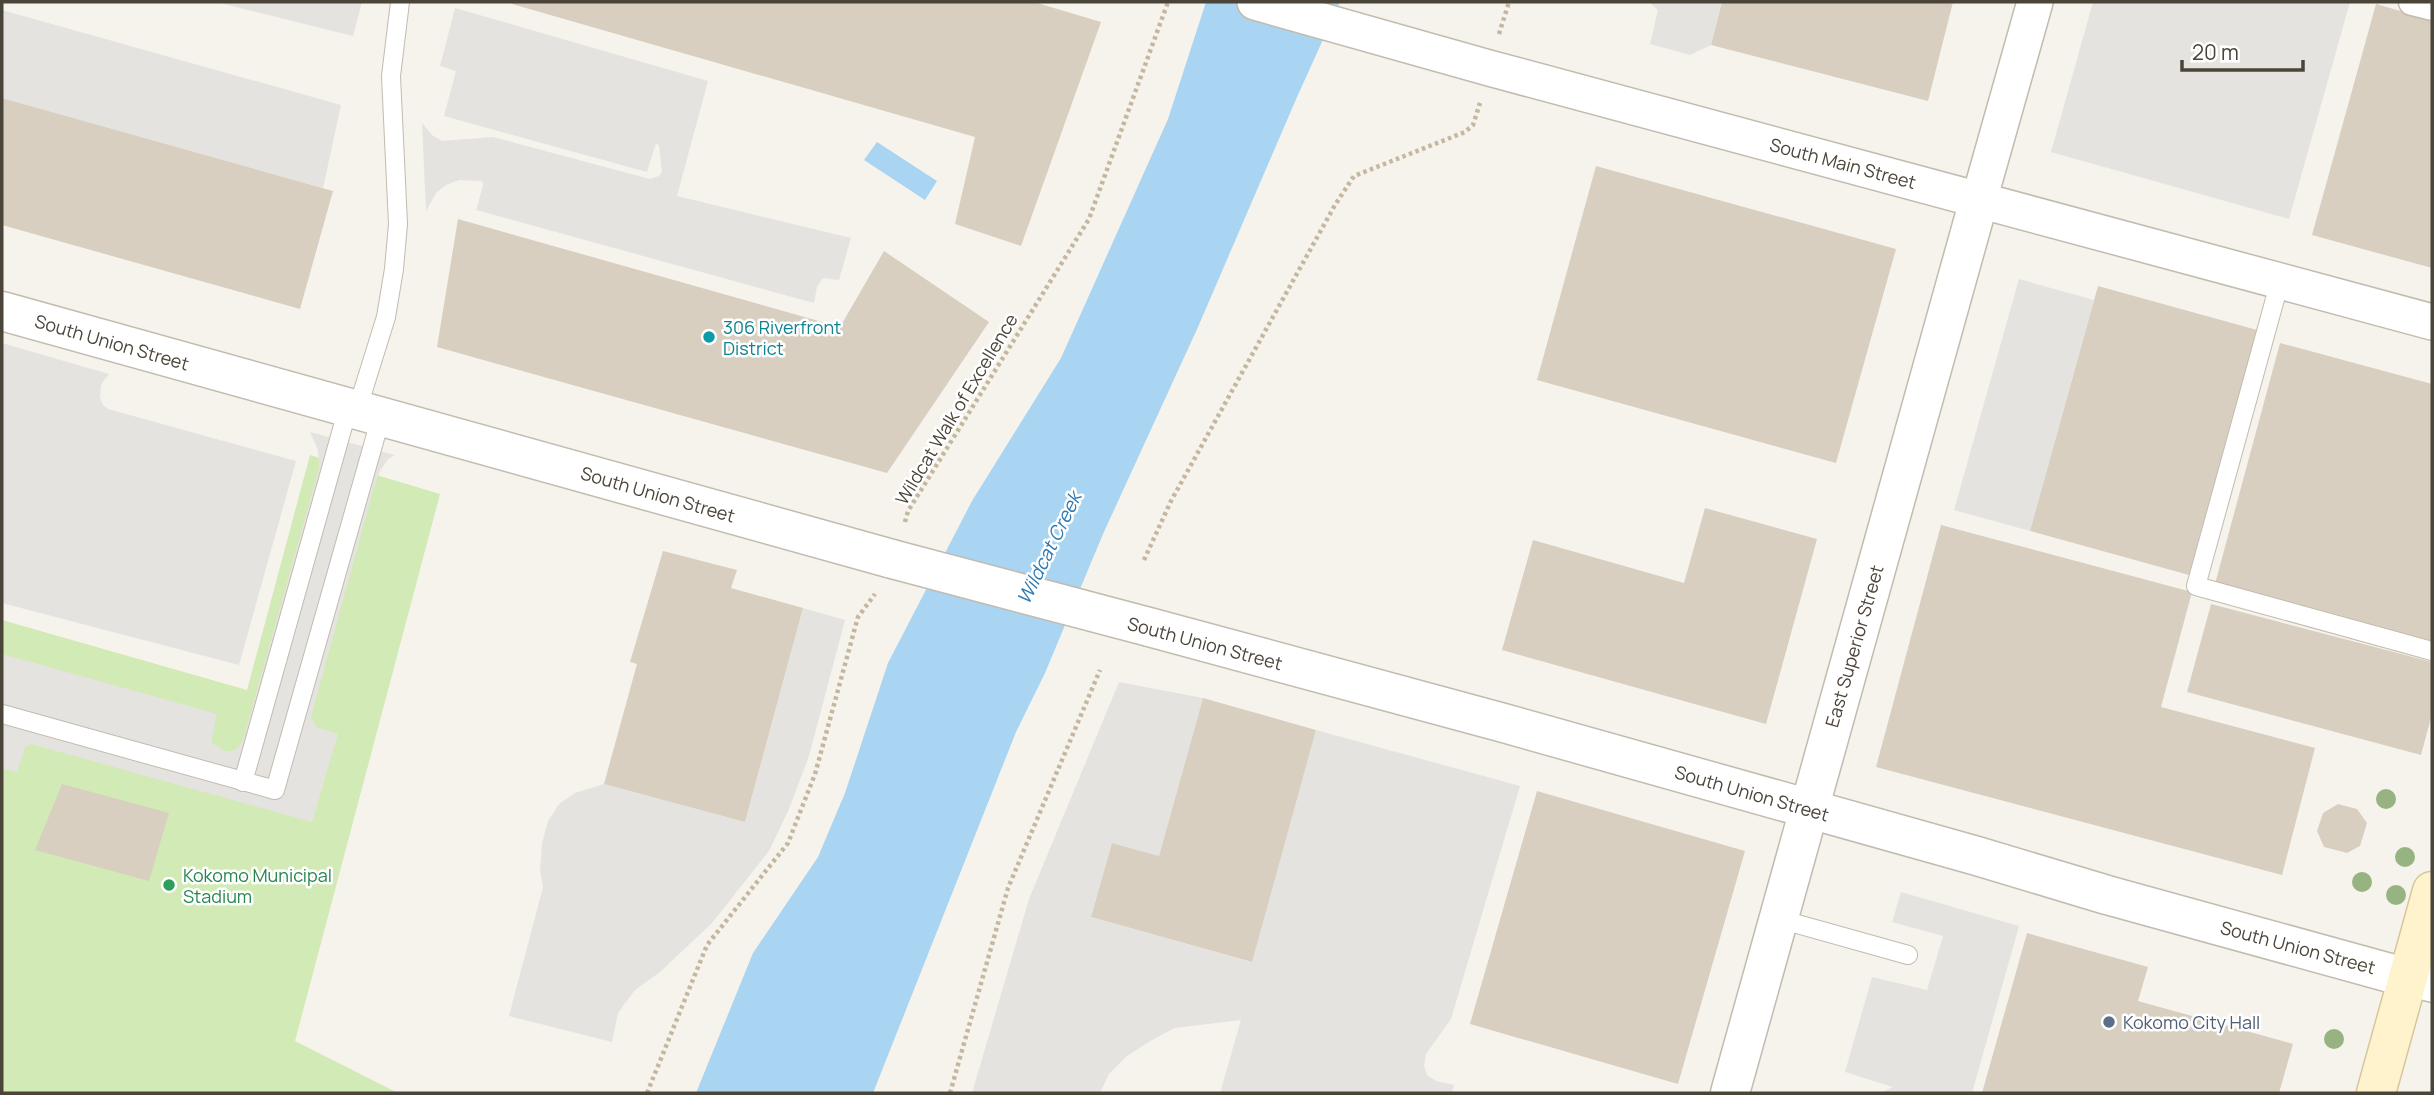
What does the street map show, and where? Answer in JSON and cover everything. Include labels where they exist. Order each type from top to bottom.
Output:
[{"type":"main road","points":[[2376,1093],[2420,981],[2432,891]]},
{"type":"street","name":"South Main Street","points":[[1255,2],[2432,322]]},
{"type":"street","points":[[1979,200],[2035,2]]},
{"type":"street","points":[[2412,2],[2432,7]]},
{"type":"street","name":"East Superior Street","points":[[1730,1093],[1979,200]]},
{"type":"street","name":"South Union Street","points":[[2,311],[892,559],[1500,722],[2420,981]]},
{"type":"lane","points":[[2,714],[275,790],[386,317],[394,269],[397,225],[391,76],[400,2]]},
{"type":"lane","points":[[2280,281],[2196,586],[2432,652]]},
{"type":"lane","points":[[243,782],[362,412]]},
{"type":"lane","points":[[1779,919],[1908,955]]},
{"type":"path","name":"Wildcat Walk of Excellence","points":[[647,1093],[707,945],[788,843],[815,774],[858,617],[883,584],[908,511],[1089,219],[1168,2]]},
{"type":"path","points":[[1498,36],[1509,2]]},
{"type":"path","points":[[1144,559],[1178,490],[1335,205],[1354,176],[1465,132],[1473,125],[1481,98]]},
{"type":"path","points":[[950,1093],[1008,888],[1100,670]]},
{"type":"green space","name":"Kokomo Municipal Stadium","points":[[310,455],[440,494],[295,1041],[398,1093],[2,1093],[2,620],[247,690]]},
{"type":"shaded area","points":[[216,2],[362,2],[353,36]]},
{"type":"shaded area","points":[[1649,2],[1722,2],[1711,45],[1690,55],[1650,44],[1658,10]]},
{"type":"shaded area","points":[[2093,2],[2350,2],[2289,219],[2051,152]]},
{"type":"shaded area","points":[[455,8],[708,81],[677,196],[851,238],[839,280],[823,278],[817,287],[814,303],[476,210],[483,186],[480,181],[459,180],[446,185],[436,193],[426,211],[422,123],[432,135],[442,141],[493,137],[650,179],[662,172],[659,146],[656,143],[647,172],[444,116],[456,71],[440,66]]},
{"type":"shaded area","points":[[2,10],[341,105],[323,188],[2,98]]},
{"type":"shaded area","points":[[2019,279],[2094,300],[2030,531],[1954,510]]},
{"type":"shaded area","points":[[2,343],[109,374],[101,385],[100,397],[108,409],[296,461],[239,665],[2,603]]},
{"type":"shaded area","points":[[310,432],[395,455],[388,459],[380,471],[374,487],[311,717],[316,727],[338,734],[312,822],[31,744],[25,747],[17,772],[2,768],[2,654],[217,714],[211,741],[224,751],[238,748],[244,737],[319,468],[318,450]]},
{"type":"shaded area","points":[[803,608],[845,620],[809,756],[789,809],[769,851],[712,923],[660,972],[635,990],[618,1013],[612,1042],[509,1016],[543,887],[540,871],[542,843],[548,821],[559,804],[575,793],[604,784],[745,822]]},
{"type":"shaded area","points":[[1119,682],[1203,698],[1159,856],[1112,843],[1091,917],[1251,962],[1316,730],[1520,786],[1451,1019],[1426,1054],[1424,1066],[1427,1075],[1436,1081],[1454,1085],[1452,1093],[1220,1093],[1241,1020],[1175,1028],[1127,1056],[1109,1074],[1100,1093],[972,1093],[1029,899]]},
{"type":"shaded area","points":[[1901,892],[2019,926],[1972,1093],[1880,1093],[1893,1087],[1845,1072],[1872,977],[1927,990],[1943,936],[1892,922]]},
{"type":"water","name":"Wildcat Creek","points":[[1206,2],[1340,2],[1198,327],[1103,534],[1045,673],[1016,732],[873,1093],[696,1093],[753,953],[818,857],[845,793],[888,663],[972,501],[1061,358],[1168,119]]},
{"type":"water","points":[[877,142],[937,181],[925,200],[864,160]]},
{"type":"building","points":[[1034,2],[1101,22],[1021,246],[955,224],[975,137],[512,4]]},
{"type":"building","points":[[1722,2],[1953,2],[1928,101],[1711,45]]},
{"type":"building","points":[[2376,4],[2432,20],[2432,268],[2312,235]]},
{"type":"building","points":[[2,98],[333,191],[300,309],[2,225]]},
{"type":"building","points":[[1596,166],[1896,249],[1836,463],[1537,380]]},
{"type":"building","name":"306 Riverfront District","points":[[458,219],[840,327],[884,251],[989,322],[887,473],[437,347]]},
{"type":"building","points":[[2098,286],[2257,330],[2189,575],[2030,531]]},
{"type":"building","points":[[2280,343],[2432,384],[2432,642],[2215,584]]},
{"type":"building","points":[[1705,508],[1817,539],[1766,724],[1502,650],[1533,540],[1684,583]]},
{"type":"building","points":[[1941,525],[2192,592],[2161,707],[2315,748],[2282,875],[1876,767]]},
{"type":"building","points":[[663,551],[737,570],[731,588],[803,608],[745,822],[604,784],[637,664],[630,662]]},
{"type":"building","points":[[2211,604],[2432,662],[2432,714],[2421,755],[2187,692]]},
{"type":"building","points":[[1203,698],[1316,730],[1252,962],[1091,917],[1112,843],[1159,856]]},
{"type":"building","points":[[62,784],[169,813],[149,881],[35,850]]},
{"type":"building","points":[[1537,791],[1745,851],[1678,1084],[1470,1024]]},
{"type":"building","points":[[2338,804],[2357,809],[2367,823],[2360,846],[2347,853],[2324,847],[2317,831],[2323,813]]},
{"type":"building","name":"Kokomo City Hall","points":[[2027,933],[2148,967],[2138,1001],[2293,1044],[2279,1093],[1982,1093]]},
{"type":"place","name":"306 Riverfront District","points":[[709,337]]},
{"type":"place","name":"Kokomo Municipal Stadium","points":[[169,885]]},
{"type":"place","name":"Kokomo City Hall","points":[[2109,1022]]}]
